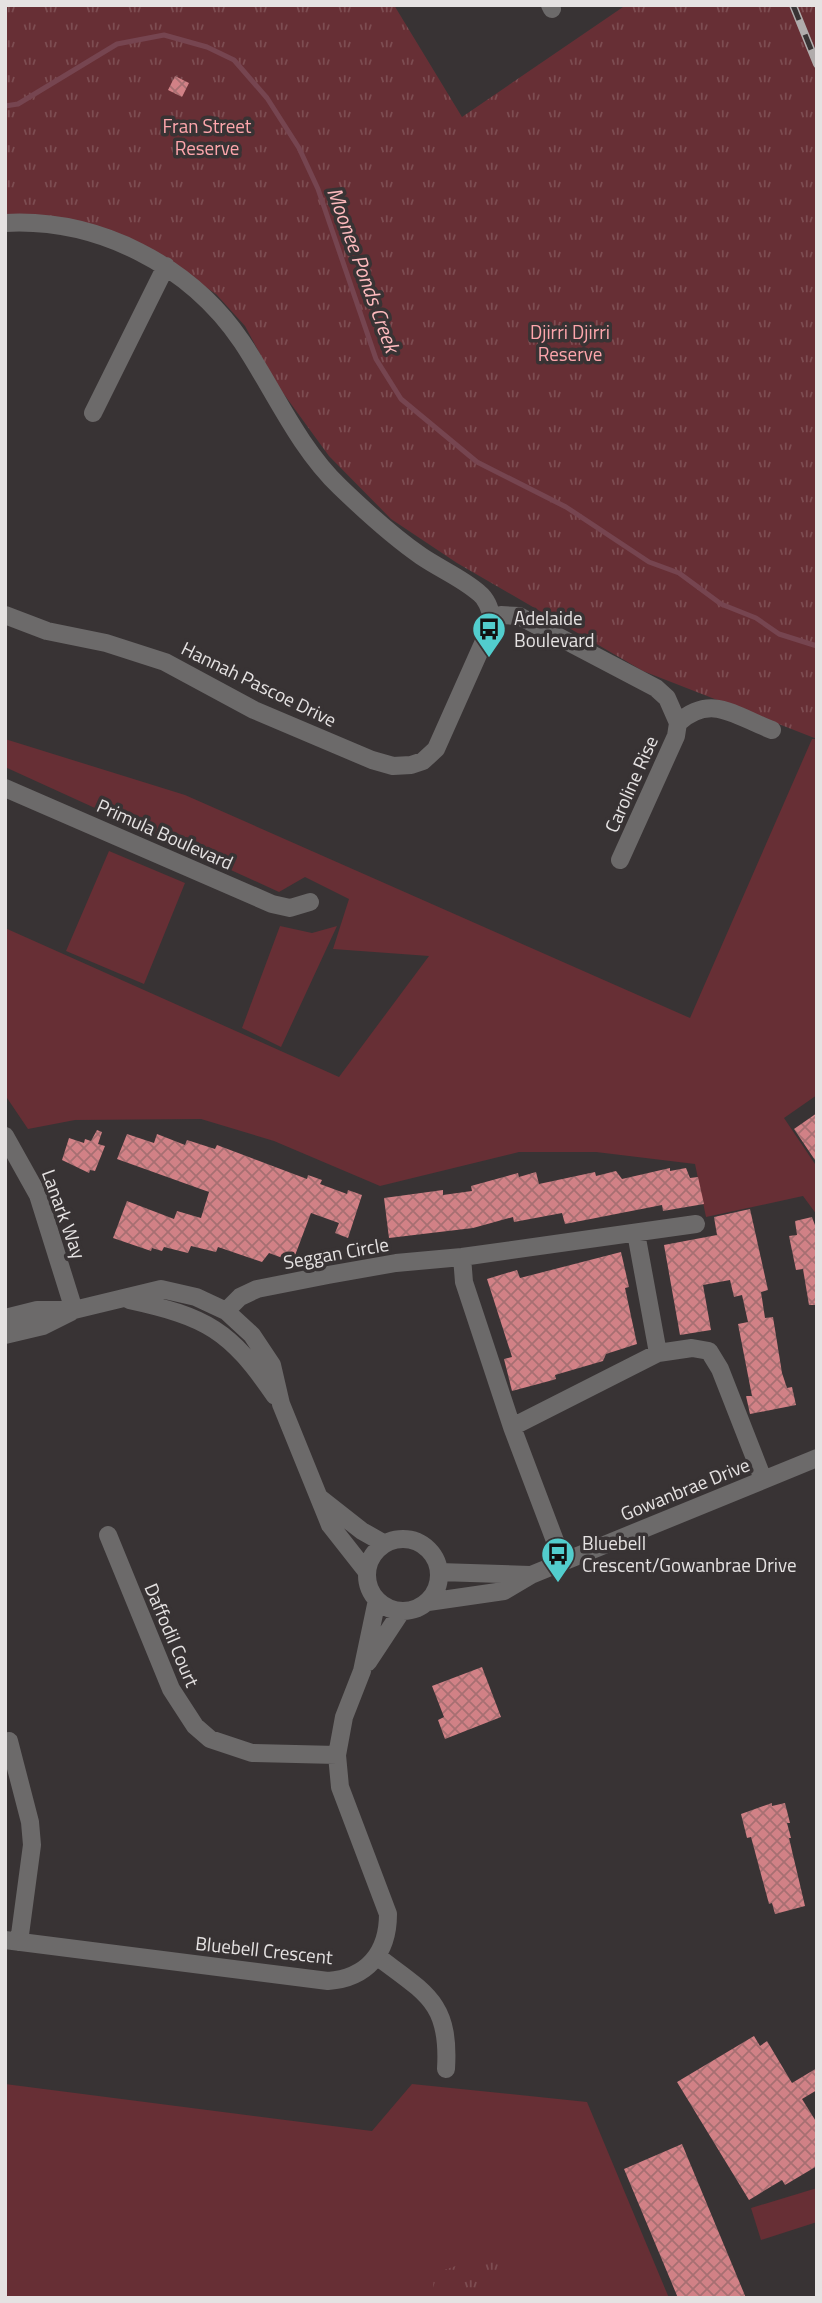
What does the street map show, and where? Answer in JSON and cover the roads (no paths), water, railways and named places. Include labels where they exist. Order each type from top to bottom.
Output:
[{"type":"street","points":[[5,223],[55,225],[89,233],[137,251],[193,286],[241,341],[302,440],[331,478],[395,537],[481,594],[493,621],[501,615],[519,616],[656,688],[667,698],[678,723],[693,710],[709,705],[772,730]]},
{"type":"street","points":[[93,413],[166,267]]},
{"type":"street","name":"Hannah Pascoe Drive","points":[[5,615],[47,631],[106,643],[165,662],[254,709],[393,766],[423,761],[436,749],[493,621]]},
{"type":"street","name":"Caroline Rise","points":[[620,860],[676,736],[678,723]]},
{"type":"street","name":"Primula Boulevard","points":[[5,788],[272,904],[290,908],[310,902]]},
{"type":"street","name":"Lanark Way","points":[[5,1136],[38,1195],[74,1310]]},
{"type":"street","name":"Seggan Circle","points":[[226,1311],[240,1297],[257,1289],[396,1263],[462,1257],[696,1224]]},
{"type":"street","points":[[636,1233],[657,1353]]},
{"type":"street","points":[[462,1257],[464,1282],[512,1427],[563,1562]]},
{"type":"street","points":[[5,1318],[37,1310],[74,1310],[161,1289],[195,1297],[226,1311],[252,1335],[272,1365],[281,1404],[330,1525],[367,1572],[371,1592],[377,1600],[401,1612],[420,1608],[435,1594],[439,1572],[432,1553],[415,1541],[395,1540],[376,1551],[367,1572]]},
{"type":"street","points":[[124,1299],[191,1315],[211,1326],[233,1342],[251,1362],[281,1404]]},
{"type":"street","points":[[5,1335],[43,1326],[74,1310]]},
{"type":"street","points":[[512,1427],[657,1353],[692,1348],[709,1351],[720,1369],[763,1479]]},
{"type":"street","name":"Gowanbrae Drive","points":[[428,1602],[504,1591],[531,1575],[817,1458]]},
{"type":"street","points":[[320,1498],[362,1531],[385,1544]]},
{"type":"street","name":"Daffodil Court","points":[[108,1535],[170,1689],[195,1726],[210,1739],[251,1753],[337,1755]]},
{"type":"street","name":"Gowanbrae Drive","points":[[439,1572],[531,1575]]},
{"type":"street","points":[[377,1600],[362,1671],[344,1717],[337,1755],[340,1787],[388,1914],[388,1934],[378,1957],[422,1990],[444,2020],[448,2040],[446,2069]]},
{"type":"street","points":[[362,1671],[401,1612]]},
{"type":"street","points":[[9,1741],[30,1822],[32,1845],[12,1941]]},
{"type":"street","name":"Bluebell Crescent","points":[[12,1941],[328,1981],[346,1979],[364,1971],[378,1957]]},
{"type":"waterway","name":"Moonee Ponds Creek","points":[[5,106],[18,104],[117,44],[164,35],[207,47],[234,60],[267,98],[299,148],[318,189],[376,359],[401,399],[477,462],[566,507],[649,562],[679,573],[721,604],[756,618],[779,634],[817,646]]},
{"type":"railway","points":[[793,5],[817,64]]},
{"type":"place","name":"Adelaide Boulevard","points":[[489,659]]},
{"type":"place","name":"Bluebell Crescent/Gowanbrae Drive","points":[[558,1584]]},
{"type":"park label","name":"Fran Street Reserve","points":[[207,137]]},
{"type":"park label","name":"Djirri Djirri Reserve","points":[[570,343]]}]
